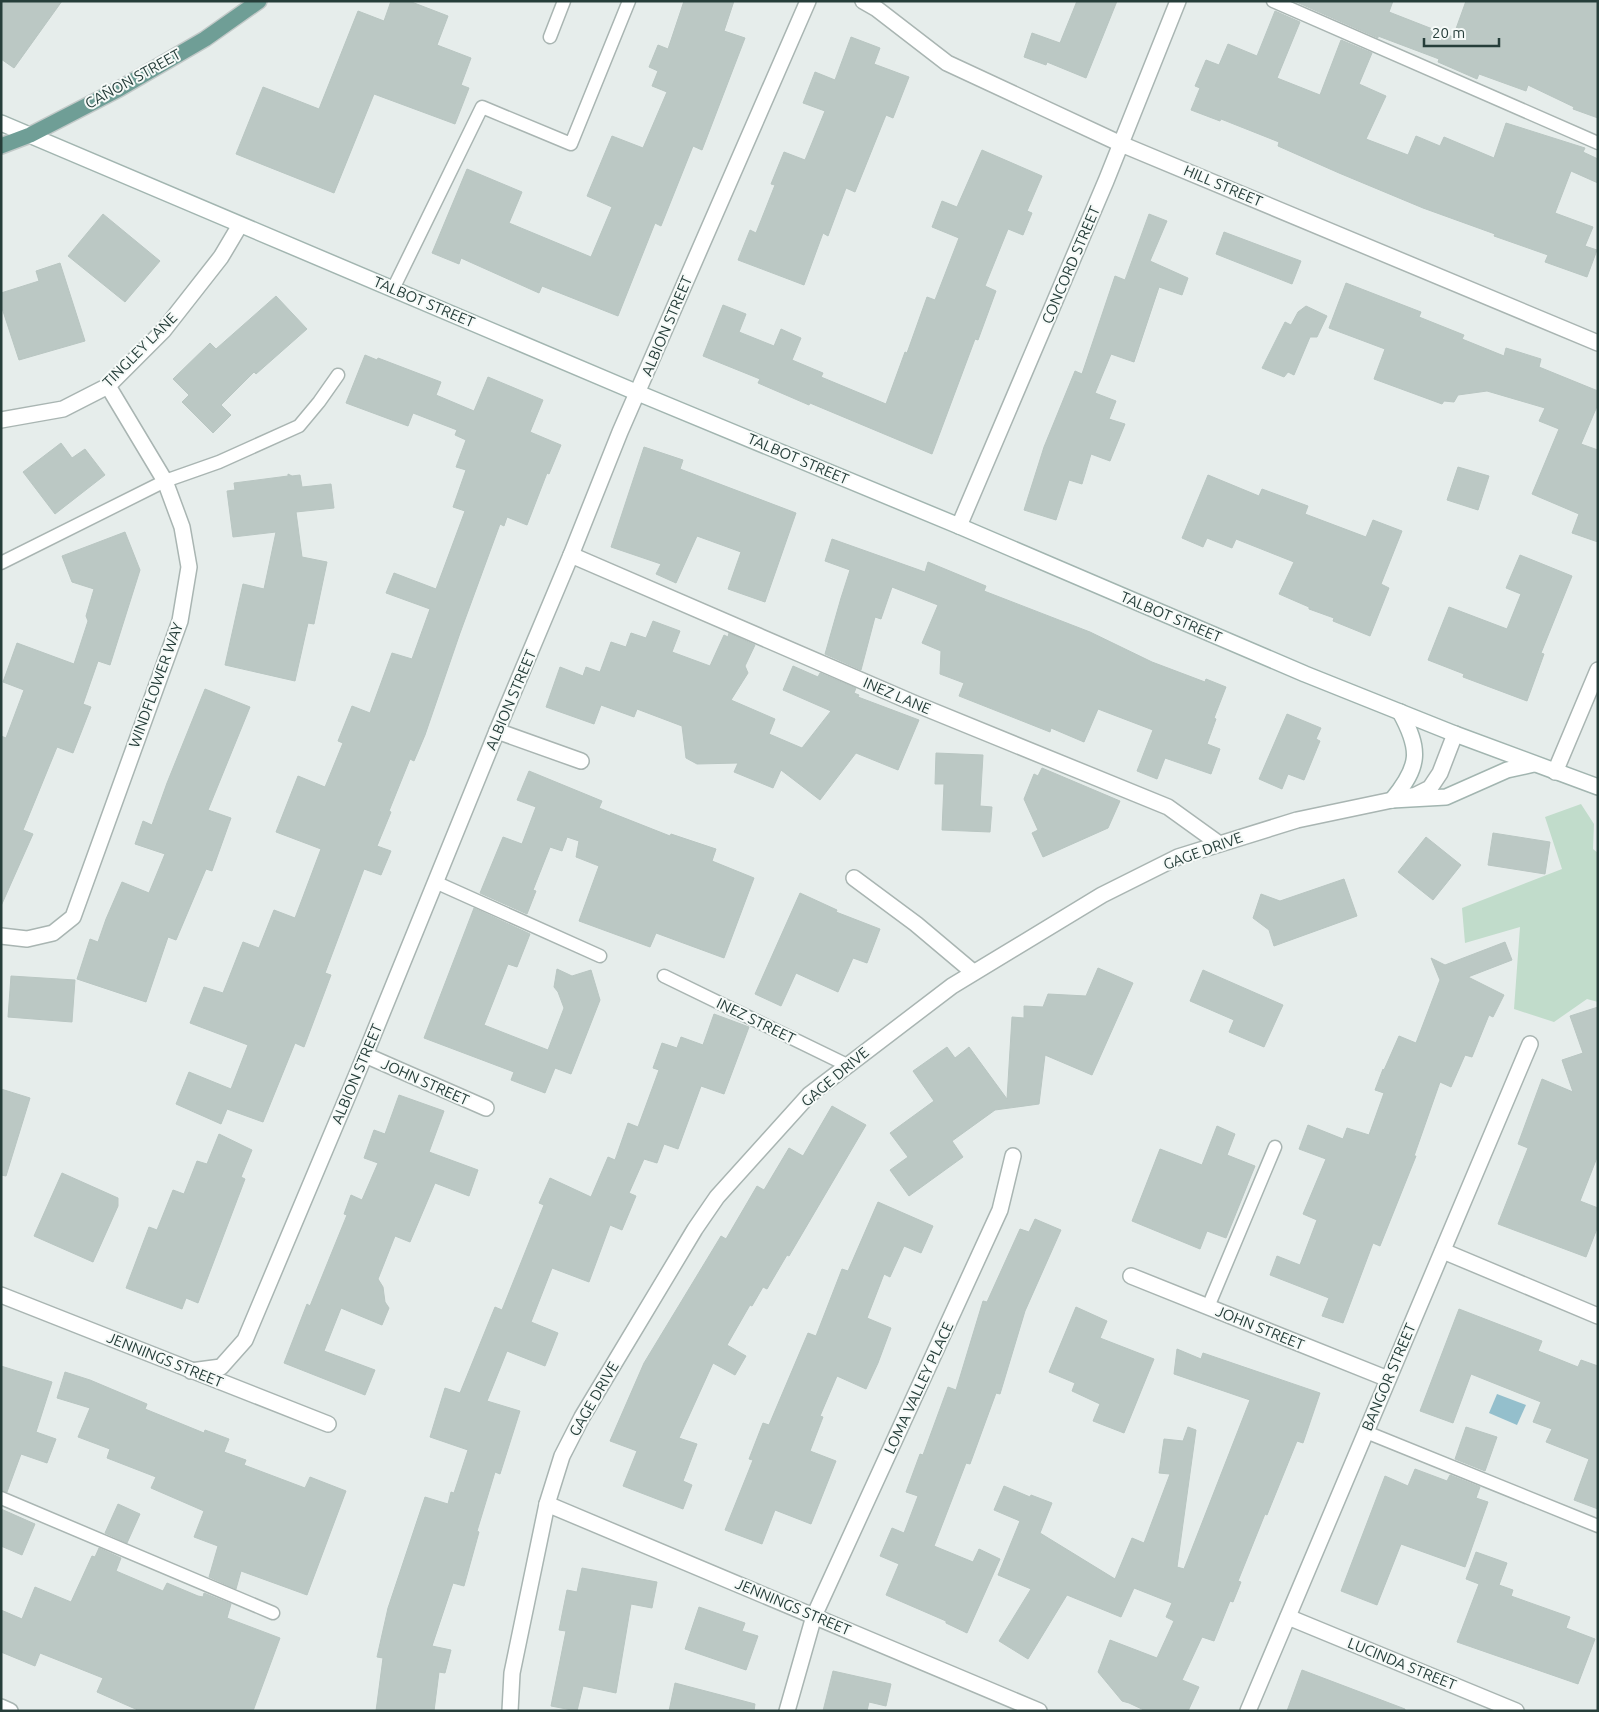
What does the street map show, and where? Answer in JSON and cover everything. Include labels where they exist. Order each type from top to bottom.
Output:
[{"type":"main road","name":"CAÑON STREET","points":[[1,146],[30,135],[119,89],[197,43],[259,1]]},
{"type":"street","name":"ALBION STREET","points":[[191,1371],[221,1367],[245,1340],[365,1055],[620,432],[808,1]]},
{"type":"street","name":"HILL STREET","points":[[864,1],[877,8],[947,63],[1121,144],[1598,343]]},
{"type":"street","name":"CONCORD STREET","points":[[959,526],[1121,144],[1178,1]]},
{"type":"street","name":"TALBOT STREET","points":[[1,123],[638,393],[959,526],[1305,674],[1455,734],[1598,787]]},
{"type":"street","name":"TINGLEY LANE","points":[[1,420],[63,409],[108,386],[163,331],[220,257],[240,225]]},
{"type":"street","name":"WINDFLOWER WAY","points":[[2,937],[27,939],[53,933],[73,916],[180,621],[189,567],[182,528],[165,481],[108,386]]},
{"type":"street","name":"INEZ LANE","points":[[571,555],[918,705],[1168,807],[1218,843]]},
{"type":"street","points":[[1555,772],[1598,670]]},
{"type":"street","points":[[1392,800],[1409,778],[1415,761],[1414,743],[1400,712]]},
{"type":"street","points":[[497,731],[582,761]]},
{"type":"street","name":"GAGE DRIVE","points":[[510,1711],[512,1673],[547,1504],[562,1456],[582,1417],[695,1229],[717,1197],[809,1095],[973,972],[1102,895],[1178,857],[1297,820],[1416,795],[1430,788],[1440,773],[1455,734]]},
{"type":"street","points":[[1392,800],[1446,797],[1507,770],[1534,764]]},
{"type":"street","points":[[854,878],[916,924],[973,972]]},
{"type":"street","name":"BANGOR STREET","points":[[1248,1711],[1530,1044]]},
{"type":"street","name":"JOHN STREET","points":[[365,1055],[486,1108]]},
{"type":"street","name":"LOMA VALLEY PLACE","points":[[787,1711],[814,1616],[1000,1210],[1014,1156]]},
{"type":"street","points":[[1443,1251],[1598,1316]]},
{"type":"street","name":"JOHN STREET","points":[[1131,1276],[1388,1379]]},
{"type":"street","name":"JENNINGS STREET","points":[[1,1295],[328,1424]]},
{"type":"street","name":"JENNINGS STREET","points":[[547,1504],[1039,1711]]},
{"type":"street","name":"LUCINDA STREET","points":[[1288,1617],[1516,1711]]},
{"type":"street","points":[[1,1707],[10,1711]]},
{"type":"lane","points":[[550,37],[564,1]]},
{"type":"lane","points":[[393,289],[482,106],[570,144],[629,1]]},
{"type":"lane","points":[[1273,1],[1598,143]]},
{"type":"lane","points":[[1,563],[165,481],[219,462],[299,426],[338,375]]},
{"type":"lane","points":[[435,882],[600,956]]},
{"type":"lane","name":"INEZ STREET","points":[[664,976],[847,1065]]},
{"type":"lane","points":[[1208,1307],[1275,1147]]},
{"type":"lane","points":[[1366,1432],[1598,1526]]},
{"type":"lane","points":[[1,1498],[273,1613]]},
{"type":"green space","points":[[1581,804],[1594,824],[1593,849],[1598,853],[1598,1002],[1587,999],[1554,1022],[1514,1009],[1520,927],[1465,943],[1462,908],[1562,869],[1545,817]]},
{"type":"water","points":[[1497,1394],[1526,1405],[1517,1425],[1489,1413]]},
{"type":"building","points":[[1,1],[62,1],[14,68],[1,59]]},
{"type":"building","points":[[391,1],[409,1],[448,16],[437,45],[471,58],[461,85],[469,88],[455,124],[374,94],[334,193],[236,154],[263,87],[319,109],[358,11],[384,21]]},
{"type":"building","points":[[684,1],[734,1],[724,31],[745,38],[702,150],[693,146],[661,226],[655,223],[618,316],[542,286],[539,293],[461,258],[459,264],[432,253],[467,169],[522,192],[509,223],[591,257],[612,207],[587,196],[612,136],[643,148],[667,92],[652,86],[658,71],[649,67],[658,45],[668,49]]},
{"type":"building","points":[[1077,1],[1117,1],[1086,78],[1047,62],[1046,65],[1024,57],[1032,33],[1060,43]]},
{"type":"building","points":[[1294,1],[1393,1],[1389,12],[1453,37],[1466,1],[1598,1],[1598,118],[1573,109],[1574,107],[1528,85],[1526,91],[1479,74],[1477,79],[1438,62],[1439,59],[1378,36],[1378,38]]},
{"type":"building","points":[[1275,11],[1300,22],[1277,78],[1320,95],[1341,40],[1372,53],[1359,84],[1386,96],[1366,139],[1408,155],[1416,136],[1440,146],[1444,137],[1494,158],[1506,123],[1585,148],[1583,152],[1598,159],[1598,183],[1571,171],[1555,213],[1593,227],[1585,246],[1597,250],[1587,277],[1545,262],[1548,255],[1423,208],[1278,146],[1279,142],[1221,119],[1220,121],[1191,110],[1200,88],[1195,86],[1206,60],[1219,65],[1228,44],[1257,56]]},
{"type":"building","points":[[851,37],[880,48],[874,64],[909,77],[893,118],[886,115],[855,192],[846,188],[828,236],[823,233],[804,285],[738,260],[750,230],[756,233],[775,185],[771,184],[784,152],[805,160],[825,111],[803,103],[815,72],[835,80]]},
{"type":"building","points":[[982,150],[1042,176],[1027,211],[1032,213],[1023,235],[1008,229],[985,286],[996,291],[978,340],[975,339],[932,454],[810,403],[809,405],[758,383],[760,379],[703,356],[723,305],[746,314],[739,332],[774,346],[781,329],[801,338],[792,360],[823,373],[821,377],[886,404],[927,297],[935,300],[959,238],[932,227],[942,201],[957,207]]},
{"type":"building","points":[[103,214],[160,261],[125,302],[68,256]]},
{"type":"building","points":[[1149,214],[1167,221],[1150,261],[1188,278],[1182,295],[1159,287],[1134,362],[1111,354],[1095,393],[1116,401],[1109,419],[1125,424],[1110,461],[1091,454],[1082,484],[1069,480],[1056,520],[1024,510],[1044,447],[1075,371],[1082,374],[1115,276],[1125,280]]},
{"type":"building","points":[[1224,232],[1301,261],[1292,284],[1216,254]]},
{"type":"building","points":[[60,263],[85,341],[19,360],[1,305],[1,293],[39,281],[36,271]]},
{"type":"building","points":[[1346,283],[1421,312],[1419,317],[1464,335],[1462,339],[1504,356],[1506,348],[1541,359],[1539,367],[1598,391],[1598,404],[1581,444],[1598,450],[1598,542],[1572,533],[1579,514],[1532,494],[1559,429],[1539,421],[1545,408],[1487,391],[1458,395],[1454,402],[1444,401],[1442,404],[1374,379],[1385,349],[1329,328]]},
{"type":"building","points":[[276,296],[307,329],[256,374],[254,372],[221,405],[231,415],[213,433],[182,402],[189,395],[173,379],[210,343],[216,349]]},
{"type":"building","points":[[1306,306],[1327,316],[1317,337],[1310,337],[1294,375],[1288,372],[1284,377],[1262,368],[1285,322],[1291,325],[1298,312]]},
{"type":"building","points":[[365,355],[377,360],[378,358],[441,382],[436,395],[474,411],[488,377],[543,400],[530,432],[561,445],[549,474],[547,473],[527,525],[507,517],[504,526],[500,524],[425,735],[414,761],[410,759],[377,846],[391,851],[381,875],[364,869],[325,973],[331,975],[304,1047],[295,1043],[263,1122],[227,1109],[221,1124],[176,1104],[189,1072],[231,1089],[248,1045],[190,1023],[204,987],[223,993],[243,942],[259,948],[274,910],[295,918],[321,849],[276,832],[298,776],[325,787],[343,743],[338,741],[352,706],[370,713],[392,653],[412,659],[430,609],[386,593],[394,573],[436,589],[465,511],[453,507],[466,470],[456,467],[466,440],[455,435],[457,430],[413,413],[408,426],[346,403]]},
{"type":"building","points":[[61,443],[72,458],[85,449],[105,475],[55,514],[23,472]]},
{"type":"building","points":[[644,447],[683,460],[680,469],[796,513],[765,602],[728,589],[741,552],[697,536],[676,583],[656,574],[661,564],[611,547]]},
{"type":"building","points":[[1458,467],[1489,476],[1478,510],[1447,500]]},
{"type":"building","points":[[288,474],[292,476],[300,475],[302,487],[331,484],[334,508],[296,512],[302,557],[327,562],[314,624],[308,623],[295,681],[225,665],[243,584],[264,589],[276,532],[233,537],[227,491],[235,490],[234,483],[288,476]]},
{"type":"building","points":[[1208,475],[1259,496],[1262,489],[1308,506],[1305,514],[1366,537],[1373,520],[1402,531],[1381,584],[1389,588],[1370,636],[1333,621],[1334,618],[1309,609],[1309,607],[1279,594],[1294,562],[1236,539],[1232,548],[1207,538],[1203,547],[1182,538]]},
{"type":"building","points":[[125,532],[140,570],[110,665],[98,661],[83,704],[91,707],[73,753],[57,747],[23,830],[33,834],[1,906],[1,736],[6,738],[24,690],[3,682],[17,643],[74,664],[88,621],[86,616],[94,589],[72,582],[62,556]]},
{"type":"building","points":[[832,539],[925,572],[928,562],[986,586],[984,591],[1090,632],[1152,662],[1205,682],[1206,679],[1226,687],[1214,718],[1216,719],[1207,744],[1220,749],[1211,774],[1165,758],[1157,779],[1137,771],[1153,730],[1098,709],[1084,742],[1051,728],[1050,732],[959,696],[964,683],[940,674],[941,651],[922,643],[938,605],[892,587],[881,619],[875,617],[861,670],[825,654],[850,570],[825,561]]},
{"type":"building","points":[[1520,555],[1572,576],[1541,653],[1544,654],[1527,701],[1463,677],[1464,674],[1428,660],[1449,607],[1507,629],[1521,594],[1506,588]]},
{"type":"building","points":[[653,621],[680,631],[672,652],[710,666],[724,635],[728,637],[729,633],[755,645],[745,666],[748,673],[731,700],[775,719],[769,734],[802,748],[831,711],[783,690],[793,666],[818,677],[820,673],[856,688],[854,693],[859,695],[858,697],[919,720],[898,770],[856,753],[820,800],[781,770],[773,788],[734,772],[738,763],[697,764],[686,758],[682,726],[637,709],[634,717],[601,705],[594,724],[546,707],[560,667],[583,676],[586,667],[600,672],[611,642],[626,647],[631,633],[646,638]]},
{"type":"building","points":[[205,689],[250,707],[208,810],[231,818],[212,871],[206,869],[176,940],[168,937],[146,1002],[77,979],[90,939],[98,942],[122,882],[149,893],[165,854],[135,844],[143,821],[152,825]]},
{"type":"building","points":[[1287,714],[1321,728],[1316,739],[1320,741],[1304,780],[1288,774],[1282,789],[1259,779]]},
{"type":"building","points":[[936,753],[983,755],[980,806],[992,807],[990,832],[942,830],[944,784],[935,784]]},
{"type":"building","points":[[1042,768],[1120,801],[1108,828],[1043,857],[1032,833],[1038,830],[1024,799],[1034,774],[1038,776]]},
{"type":"building","points":[[529,771],[602,801],[599,808],[670,836],[671,834],[716,849],[712,861],[754,878],[724,958],[656,933],[650,947],[579,921],[599,866],[576,857],[579,841],[567,837],[562,851],[550,847],[533,890],[536,891],[527,914],[480,893],[503,837],[522,844],[536,807],[517,800]]},
{"type":"building","points":[[1493,833],[1550,842],[1545,874],[1488,865]]},
{"type":"building","points":[[1426,837],[1461,865],[1433,900],[1398,872]]},
{"type":"building","points":[[1344,879],[1357,916],[1274,946],[1269,930],[1253,918],[1261,894],[1280,901]]},
{"type":"building","points":[[800,893],[837,910],[836,912],[880,929],[867,963],[853,958],[838,992],[796,973],[781,1006],[755,994]]},
{"type":"building","points":[[474,908],[530,934],[517,967],[508,964],[484,1025],[548,1050],[564,1008],[554,987],[557,969],[572,976],[591,970],[600,1000],[571,1074],[555,1068],[545,1093],[511,1080],[514,1072],[424,1038]]},
{"type":"building","points":[[1505,942],[1512,960],[1468,977],[1504,995],[1493,1017],[1489,1015],[1472,1057],[1465,1055],[1451,1087],[1440,1082],[1414,1156],[1416,1156],[1380,1246],[1373,1243],[1343,1323],[1322,1316],[1329,1298],[1270,1275],[1277,1256],[1300,1265],[1317,1220],[1303,1214],[1326,1159],[1299,1149],[1308,1125],[1343,1139],[1347,1128],[1369,1135],[1384,1093],[1375,1090],[1383,1069],[1399,1036],[1416,1043],[1440,980],[1431,958],[1445,965]]},
{"type":"building","points":[[1098,968],[1133,983],[1092,1075],[1045,1055],[1039,1104],[995,1110],[952,1141],[963,1157],[909,1196],[890,1170],[908,1157],[890,1133],[934,1101],[913,1071],[947,1047],[955,1058],[969,1047],[1007,1099],[1012,1017],[1024,1018],[1024,1006],[1043,1007],[1048,994],[1086,996]]},
{"type":"building","points":[[1203,970],[1283,1005],[1264,1047],[1229,1032],[1234,1020],[1190,1001]]},
{"type":"building","points":[[11,976],[75,980],[72,1022],[8,1017]]},
{"type":"building","points":[[1598,1007],[1598,1155],[1580,1201],[1598,1208],[1598,1226],[1586,1257],[1498,1224],[1528,1148],[1518,1144],[1542,1079],[1573,1092],[1562,1060],[1583,1053],[1570,1016]]},
{"type":"building","points":[[714,1014],[749,1027],[724,1094],[701,1086],[678,1149],[664,1144],[657,1163],[644,1159],[629,1193],[636,1196],[622,1230],[610,1225],[589,1282],[552,1268],[531,1322],[558,1333],[545,1366],[507,1351],[487,1401],[520,1411],[500,1474],[495,1472],[477,1531],[479,1532],[464,1586],[453,1583],[432,1646],[451,1650],[445,1673],[439,1672],[434,1711],[376,1711],[383,1658],[377,1657],[388,1608],[425,1497],[448,1504],[451,1492],[454,1493],[468,1450],[430,1437],[445,1388],[460,1393],[495,1307],[502,1310],[544,1205],[539,1203],[550,1178],[591,1197],[608,1157],[615,1160],[628,1123],[638,1127],[659,1070],[653,1068],[662,1043],[677,1048],[681,1037],[703,1045]]},
{"type":"building","points":[[1,1089],[30,1098],[6,1176],[1,1175]]},
{"type":"building","points":[[399,1095],[444,1111],[429,1152],[478,1170],[469,1196],[435,1183],[410,1242],[395,1236],[378,1279],[383,1287],[385,1302],[389,1308],[382,1325],[341,1308],[324,1351],[375,1370],[365,1395],[284,1363],[307,1304],[310,1306],[347,1215],[344,1214],[351,1195],[362,1200],[378,1163],[364,1158],[374,1130],[385,1134]]},
{"type":"building","points":[[832,1106],[866,1125],[789,1256],[787,1255],[767,1289],[763,1287],[752,1306],[750,1305],[727,1345],[746,1356],[735,1375],[713,1363],[679,1438],[697,1444],[683,1481],[692,1485],[683,1509],[623,1486],[637,1451],[610,1441],[644,1363],[721,1236],[726,1239],[757,1186],[764,1190],[789,1148],[803,1156]]},
{"type":"building","points":[[1217,1126],[1235,1134],[1227,1155],[1255,1166],[1226,1238],[1207,1231],[1200,1249],[1132,1221],[1160,1149],[1202,1165]]},
{"type":"building","points":[[219,1134],[252,1150],[241,1177],[245,1179],[198,1303],[186,1298],[182,1309],[126,1288],[149,1227],[157,1230],[173,1190],[184,1194],[197,1161],[207,1164]]},
{"type":"building","points":[[62,1173],[118,1198],[118,1206],[93,1262],[34,1236]]},
{"type":"building","points":[[878,1202],[933,1226],[921,1253],[904,1246],[890,1277],[884,1274],[867,1318],[891,1328],[866,1389],[837,1376],[820,1416],[823,1417],[810,1451],[836,1461],[811,1524],[775,1510],[762,1544],[725,1530],[753,1460],[749,1459],[763,1423],[769,1425],[808,1333],[816,1336],[842,1269],[848,1271]]},
{"type":"building","points":[[1035,1219],[1061,1230],[1025,1311],[1000,1394],[996,1393],[970,1464],[966,1463],[934,1546],[973,1562],[979,1549],[1000,1559],[967,1633],[946,1623],[946,1621],[886,1595],[899,1564],[880,1556],[892,1528],[904,1533],[918,1496],[906,1492],[920,1454],[923,1455],[948,1387],[956,1390],[983,1301],[987,1302],[1020,1229],[1029,1232]]},
{"type":"building","points":[[1076,1307],[1107,1321],[1100,1338],[1154,1359],[1124,1433],[1093,1421],[1100,1404],[1072,1391],[1075,1383],[1049,1372]]},
{"type":"building","points":[[1459,1309],[1542,1341],[1538,1351],[1578,1367],[1581,1360],[1598,1366],[1598,1509],[1574,1500],[1589,1459],[1546,1442],[1552,1429],[1533,1422],[1541,1402],[1471,1374],[1453,1423],[1420,1411]]},
{"type":"building","points":[[1177,1349],[1201,1359],[1203,1353],[1320,1393],[1303,1443],[1297,1441],[1267,1515],[1265,1514],[1238,1581],[1241,1582],[1233,1602],[1230,1601],[1214,1641],[1202,1637],[1182,1680],[1199,1687],[1188,1711],[1146,1711],[1122,1701],[1098,1672],[1110,1640],[1157,1658],[1174,1621],[1166,1617],[1172,1603],[1134,1588],[1121,1617],[1067,1595],[1028,1659],[999,1641],[1031,1589],[998,1575],[1020,1521],[994,1510],[1004,1486],[1030,1497],[1031,1495],[1052,1503],[1040,1533],[1115,1579],[1132,1538],[1144,1543],[1170,1474],[1159,1473],[1164,1439],[1183,1441],[1188,1427],[1196,1430],[1177,1567],[1184,1569],[1250,1400],[1174,1374]]},
{"type":"building","points":[[1,1366],[52,1382],[36,1432],[56,1439],[47,1463],[21,1454],[7,1492],[1,1490]]},
{"type":"building","points":[[65,1372],[90,1380],[147,1404],[145,1409],[204,1433],[205,1430],[229,1439],[224,1452],[246,1460],[244,1465],[305,1488],[310,1477],[346,1491],[307,1595],[241,1571],[236,1589],[209,1577],[218,1546],[194,1537],[204,1511],[151,1488],[156,1477],[107,1458],[110,1449],[78,1437],[90,1408],[57,1398]]},
{"type":"building","points":[[1466,1427],[1497,1437],[1485,1471],[1455,1459]]},
{"type":"building","points":[[1415,1469],[1447,1481],[1450,1475],[1480,1487],[1476,1498],[1488,1502],[1465,1567],[1401,1544],[1377,1605],[1341,1591],[1385,1476],[1408,1486]]},
{"type":"building","points":[[118,1504],[140,1514],[127,1543],[105,1533]]},
{"type":"building","points":[[1,1509],[35,1524],[22,1555],[1,1546]]},
{"type":"building","points":[[99,1548],[121,1558],[116,1571],[163,1591],[167,1583],[198,1596],[203,1597],[204,1593],[231,1604],[227,1618],[280,1638],[253,1711],[140,1711],[97,1692],[103,1678],[40,1653],[35,1666],[1,1652],[1,1610],[22,1619],[35,1587],[71,1602],[92,1556],[95,1557]]},
{"type":"building","points":[[1476,1552],[1507,1563],[1499,1585],[1513,1590],[1511,1596],[1570,1617],[1566,1628],[1595,1639],[1578,1684],[1457,1642],[1479,1584],[1466,1579]]},
{"type":"building","points":[[582,1568],[657,1582],[652,1608],[631,1604],[616,1693],[583,1686],[577,1711],[551,1706],[566,1631],[559,1630],[567,1590],[577,1592]]},
{"type":"building","points":[[699,1607],[745,1623],[742,1631],[758,1636],[746,1670],[685,1649]]},
{"type":"building","points":[[1302,1670],[1405,1709],[1405,1711],[1287,1711]]},
{"type":"building","points":[[833,1671],[891,1684],[886,1706],[869,1702],[867,1711],[823,1711]]},
{"type":"building","points":[[675,1683],[755,1704],[754,1711],[669,1711]]}]
